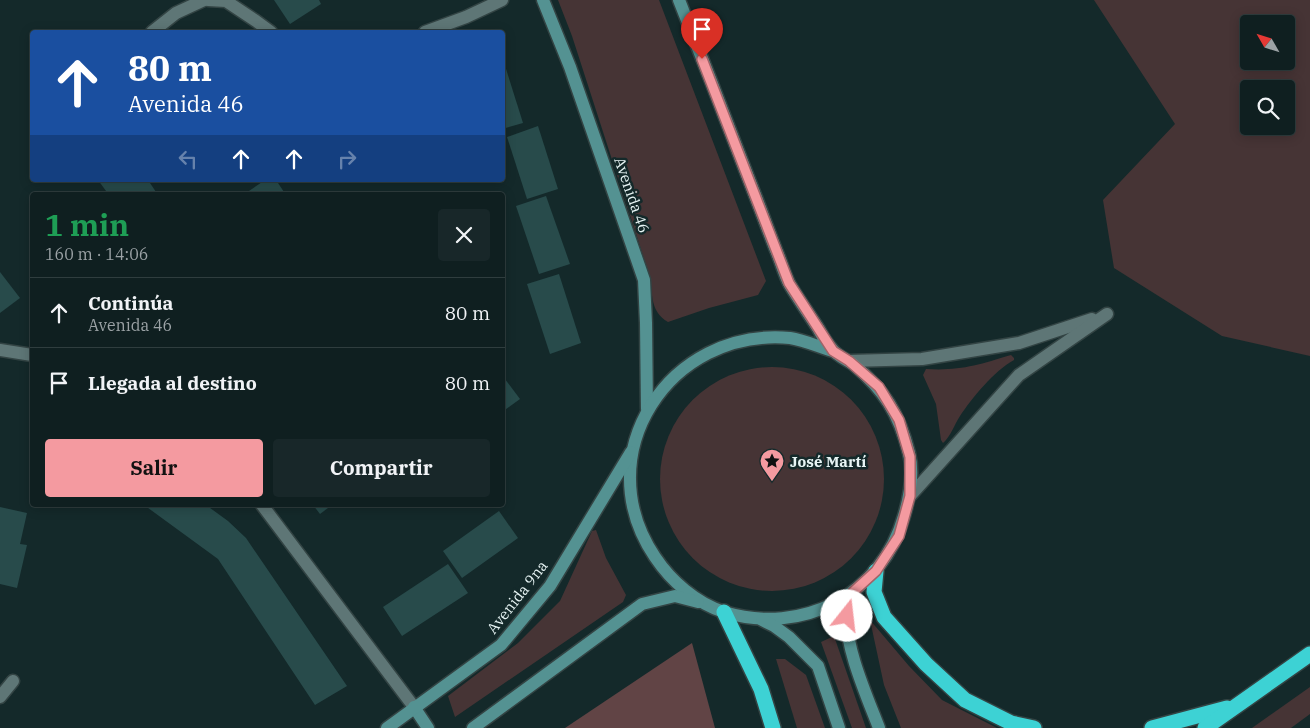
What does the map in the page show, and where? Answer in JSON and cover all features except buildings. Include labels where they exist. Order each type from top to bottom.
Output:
[{"type":"highway","points":[[876,571],[874,592],[884,617],[926,664],[965,700],[1011,723],[1034,728]]},
{"type":"highway","points":[[724,612],[761,689],[773,728]]},
{"type":"highway","points":[[1205,728],[1310,654]]},
{"type":"highway","points":[[1152,728],[1238,706]]},
{"type":"main road","name":"Avenida 46","points":[[543,0],[570,66],[644,280],[648,409]]},
{"type":"main road","points":[[680,0],[789,283],[833,351]]},
{"type":"main road","points":[[472,728],[642,604],[675,596],[704,603],[724,612],[760,619],[793,618],[824,609],[853,592],[876,571],[899,536],[910,496],[910,457],[899,420],[879,387],[849,361],[833,351],[793,338],[750,339],[709,352],[674,376],[648,409],[632,450],[630,495],[643,539],[668,576],[704,603]]},
{"type":"main road","name":"Avenida 9na","points":[[387,728],[501,645],[550,586],[632,450]]},
{"type":"main road","points":[[853,592],[847,616],[850,642],[879,728]]},
{"type":"main road","points":[[760,619],[789,637],[818,666],[839,728]]},
{"type":"main road","points":[[414,707],[428,728]]},
{"type":"street","points":[[155,30],[176,13],[206,0],[226,1],[268,30]]},
{"type":"street","points":[[430,30],[466,17],[502,0]]},
{"type":"street","points":[[849,361],[922,359],[1019,343],[1106,314],[1018,375],[910,496]]},
{"type":"street","points":[[0,350],[30,355]]},
{"type":"street","points":[[264,507],[414,707]]},
{"type":"street","points":[[0,697],[13,681]]},
{"type":"shaded area","points":[[558,0],[659,0],[766,281],[758,295],[709,308],[668,322],[658,313],[653,302],[650,277],[572,36]]},
{"type":"shaded area","points":[[1094,0],[1310,0],[1310,356],[1222,336],[1114,268],[1103,200],[1175,124]]},
{"type":"shaded area","points":[[1011,355],[1014,360],[991,378],[977,393],[943,443],[936,404],[923,375],[926,369],[969,367]]},
{"type":"shaded area","points":[[761,367],[783,367],[815,375],[825,380],[843,392],[859,408],[876,436],[882,457],[884,479],[882,501],[876,522],[859,550],[843,566],[815,583],[783,591],[761,591],[729,583],[719,578],[701,566],[685,550],[668,522],[660,490],[660,468],[668,436],[673,426],[685,408],[701,392],[729,375]]},
{"type":"shaded area","points":[[596,530],[606,558],[626,595],[623,602],[455,717],[448,696],[518,643],[560,601],[592,531]]},
{"type":"shaded area","points":[[870,620],[909,666],[942,700],[997,728],[901,728],[884,685]]},
{"type":"shaded area","points":[[834,636],[866,728],[852,728],[821,642]]},
{"type":"shaded area","points":[[692,643],[715,728],[565,728]]},
{"type":"shaded area","points":[[776,659],[785,659],[806,675],[825,728],[797,728]]},
{"type":"shaded area","points":[[1310,687],[1310,714],[1291,728],[1252,728]]},
{"type":"place","name":"José Martí","points":[[772,482]]},
{"type":"route","points":[[702,59],[789,283],[833,351],[849,361],[879,387],[899,420],[910,457],[910,496],[899,536],[876,571],[853,592],[847,616]]}]
